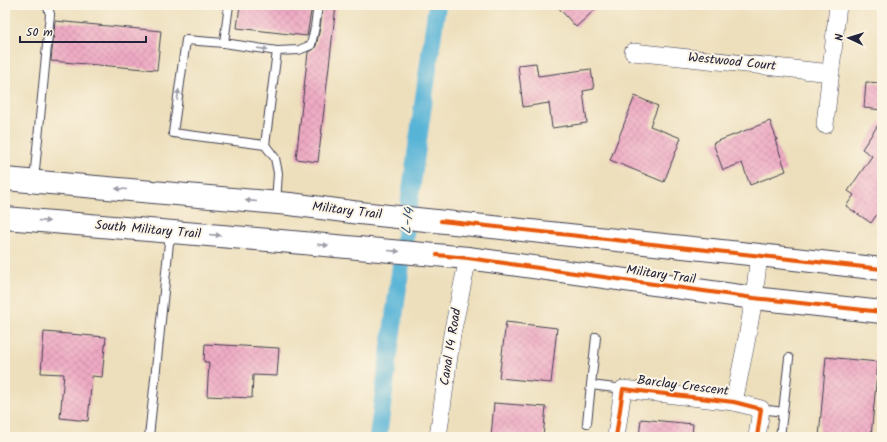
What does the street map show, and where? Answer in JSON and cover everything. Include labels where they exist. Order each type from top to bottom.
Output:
[{"type":"main road","points":[[15,182],[283,204]]},
{"type":"main road","name":"Military Trail","points":[[283,204],[882,269]]},
{"type":"main road","name":"South Military Trail","points":[[5,218],[292,242]]},
{"type":"main road","name":"Military Trail","points":[[292,242],[468,258],[754,298],[882,312]]},
{"type":"street","points":[[825,125],[838,5]]},
{"type":"street","name":"Westwood Court","points":[[633,52],[831,73]]},
{"type":"street","name":"Barclay Crescent","points":[[734,402],[754,298],[759,255]]},
{"type":"street","name":"Canal 14 Road","points":[[438,437],[452,334],[468,258]]},
{"type":"street","name":"Barclay Crescent","points":[[616,437],[623,389],[734,402],[761,409]]},
{"type":"street","points":[[757,437],[761,409]]},
{"type":"lane","points":[[15,182],[50,14],[47,5]]},
{"type":"lane","points":[[224,44],[229,5]]},
{"type":"lane","points":[[265,145],[173,133],[186,40],[277,51],[299,50],[311,45],[318,5]]},
{"type":"lane","points":[[277,51],[265,145],[275,158],[283,204]]},
{"type":"lane","points":[[149,437],[170,232]]},
{"type":"lane","points":[[586,423],[596,337]]},
{"type":"lane","points":[[780,437],[789,358]]},
{"type":"lane","points":[[591,385],[623,389]]},
{"type":"lane","points":[[761,409],[783,412]]},
{"type":"building","points":[[240,5],[312,5],[307,36],[237,28]]},
{"type":"building","points":[[323,5],[336,5],[318,162],[296,159],[308,52],[313,50],[316,46]]},
{"type":"building","points":[[556,5],[600,5],[576,27]]},
{"type":"building","points":[[55,21],[161,31],[157,70],[51,61]]},
{"type":"building","points":[[536,63],[538,76],[591,69],[594,89],[583,91],[587,123],[552,128],[549,103],[523,107],[518,65]]},
{"type":"building","points":[[866,82],[882,83],[882,110],[864,108]]},
{"type":"building","points":[[635,96],[658,106],[650,126],[681,138],[664,182],[610,160]]},
{"type":"building","points":[[882,119],[882,207],[871,223],[846,206],[854,195],[848,191],[872,156],[862,149]]},
{"type":"building","points":[[770,121],[786,171],[750,185],[742,163],[723,170],[713,143]]},
{"type":"building","points":[[506,322],[557,328],[551,383],[499,378]]},
{"type":"building","points":[[44,332],[106,337],[102,377],[92,376],[88,421],[60,418],[64,374],[41,373]]},
{"type":"building","points":[[205,344],[279,348],[277,376],[253,375],[252,398],[207,396],[209,362],[204,362]]},
{"type":"building","points":[[826,357],[878,362],[871,437],[819,437]]},
{"type":"building","points":[[494,403],[546,407],[543,437],[491,437]]},
{"type":"building","points":[[641,419],[693,424],[692,437],[639,437]]},
{"type":"waterway","name":"L-14","points":[[378,437],[437,5]]},
{"type":"cycle path","points":[[441,221],[882,269]]},
{"type":"cycle path","points":[[437,255],[754,298],[882,312]]},
{"type":"cycle path","points":[[616,437],[623,389],[734,402],[761,409],[757,437]]}]
